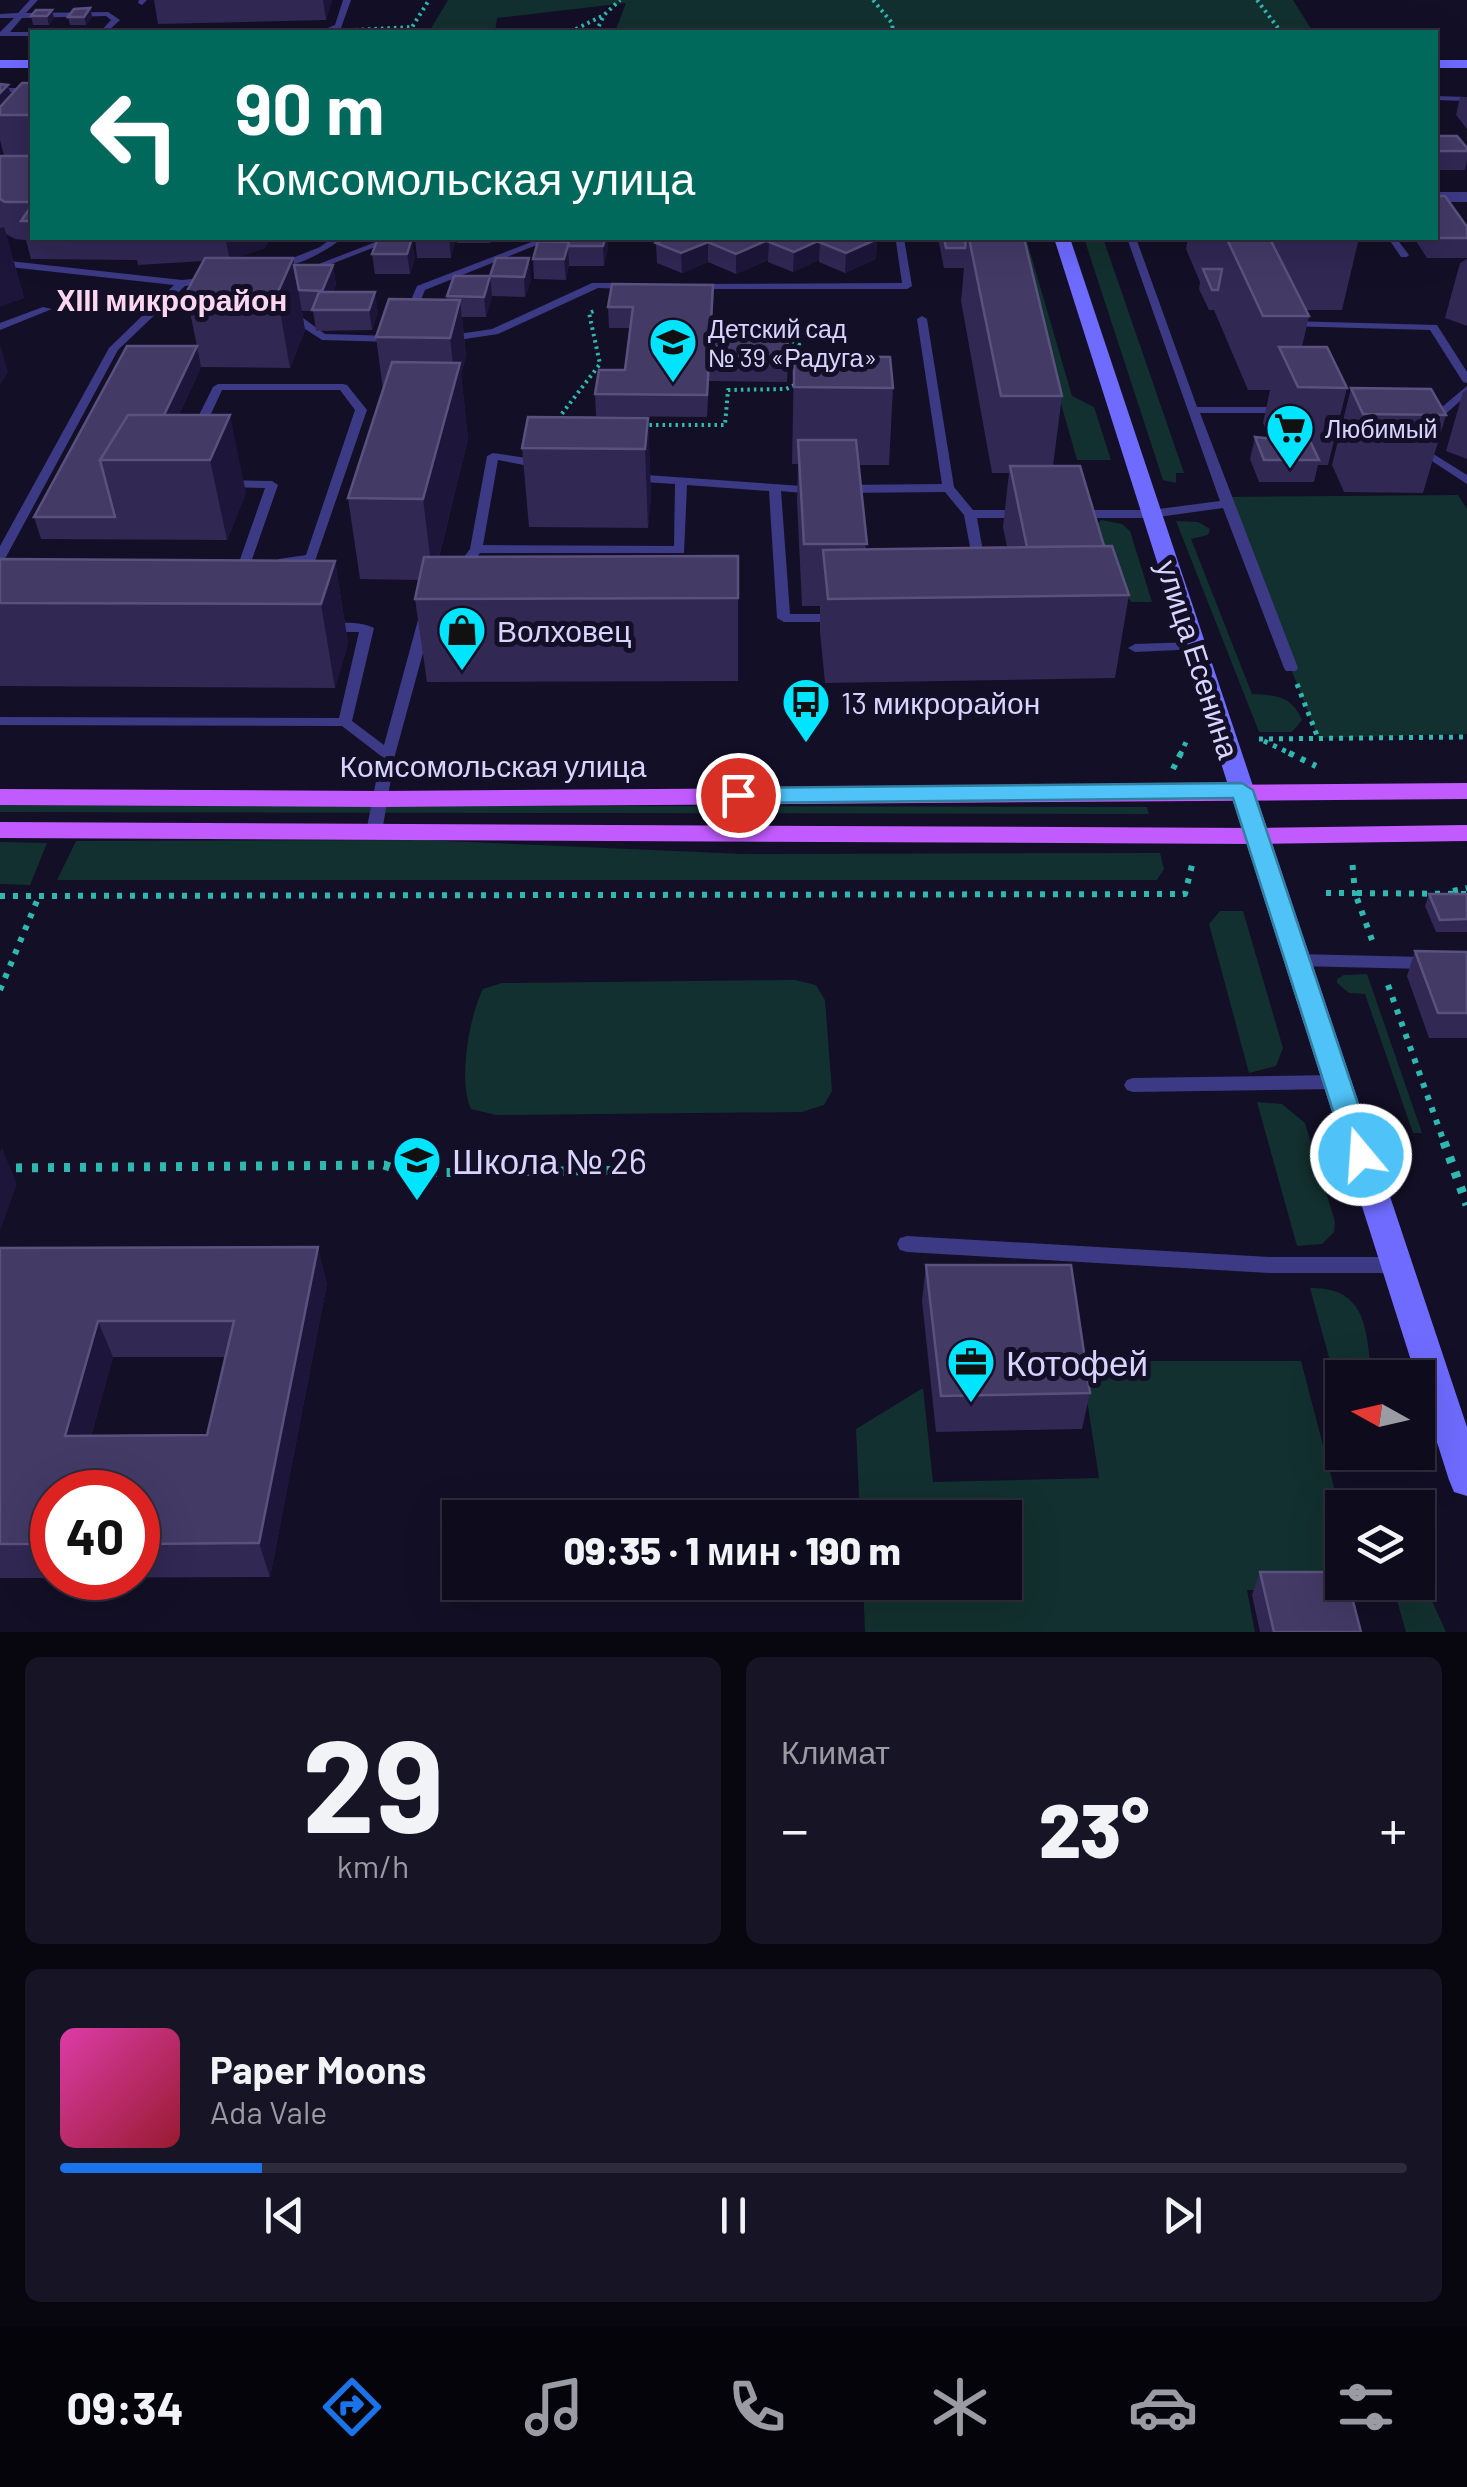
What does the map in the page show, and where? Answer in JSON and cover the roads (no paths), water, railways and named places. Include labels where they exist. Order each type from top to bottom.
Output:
[{"type":"main road","name":"Комсомольская улица","points":[[0,797],[380,799],[1467,791]]},
{"type":"main road","points":[[0,830],[1255,836],[1467,833]]},
{"type":"street","points":[[0,64],[30,64]]},
{"type":"street","points":[[1438,64],[1467,64]]},
{"type":"street","points":[[1438,72],[1467,72]]},
{"type":"street","points":[[1438,197],[1467,197]]},
{"type":"street","name":"улица Есенина","points":[[1063,240],[1255,836],[1465,1466]]},
{"type":"lane","points":[[2,34],[34,0]]},
{"type":"lane","points":[[329,30],[338,26],[346,0]]},
{"type":"lane","points":[[0,16],[108,14],[116,20],[105,30]]},
{"type":"lane","points":[[2,34],[30,34]]},
{"type":"lane","points":[[0,90],[30,90]]},
{"type":"lane","points":[[1438,98],[1467,98]]},
{"type":"lane","points":[[267,270],[323,249],[334,240]]},
{"type":"lane","points":[[293,276],[388,240]]},
{"type":"lane","points":[[270,319],[299,320],[322,337],[403,339],[421,288],[544,240]]},
{"type":"lane","points":[[674,286],[906,286],[900,240]]},
{"type":"lane","points":[[1133,240],[1227,504],[1291,668]]},
{"type":"lane","points":[[1393,240],[1404,256]]},
{"type":"lane","points":[[0,263],[182,283],[232,279]]},
{"type":"lane","points":[[0,557],[114,348],[182,283]]},
{"type":"lane","points":[[432,339],[470,338],[494,332],[596,286],[654,286]]},
{"type":"lane","points":[[0,327],[46,310]]},
{"type":"lane","points":[[922,319],[948,488],[970,514],[983,582]]},
{"type":"lane","points":[[1297,342],[1290,324],[1433,326],[1467,380]]},
{"type":"lane","points":[[188,451],[218,387],[343,387],[360,410],[311,558],[224,568]]},
{"type":"lane","points":[[1467,389],[1406,443],[1431,453],[1467,480]]},
{"type":"lane","points":[[1194,410],[1289,410]]},
{"type":"lane","points":[[452,581],[476,550],[493,456],[550,466]]},
{"type":"lane","points":[[608,476],[776,490],[948,488]]},
{"type":"lane","points":[[476,550],[680,550],[681,483]]},
{"type":"lane","points":[[212,484],[272,485],[243,568]]},
{"type":"lane","points":[[776,490],[784,618],[858,618]]},
{"type":"lane","points":[[1065,514],[1151,514],[1227,504]]},
{"type":"lane","points":[[970,514],[1046,514]]},
{"type":"lane","points":[[0,568],[19,568]]},
{"type":"lane","points":[[374,832],[388,755],[428,612],[446,612]]},
{"type":"lane","points":[[309,628],[366,628],[345,722]]},
{"type":"lane","points":[[1135,648],[1194,646]]},
{"type":"lane","points":[[0,720],[345,722],[388,755]]},
{"type":"lane","points":[[1297,960],[1467,964]]},
{"type":"lane","points":[[1134,1085],[1337,1082]]},
{"type":"lane","points":[[907,1244],[1269,1265],[1397,1265]]},
{"type":"place","name":"Детский сад № 39 «Радуга»","points":[[673,384]]},
{"type":"place","name":"Любимый","points":[[1290,470]]},
{"type":"place","name":"Волховец","points":[[462,672]]},
{"type":"place","name":"13 микрорайон","points":[[806,744]]},
{"type":"place","name":"Школа № 26","points":[[417,1202]]},
{"type":"place","name":"Котофей","points":[[971,1404]]},
{"type":"district","name":"XIII микрорайон","points":[[172,299]]}]
